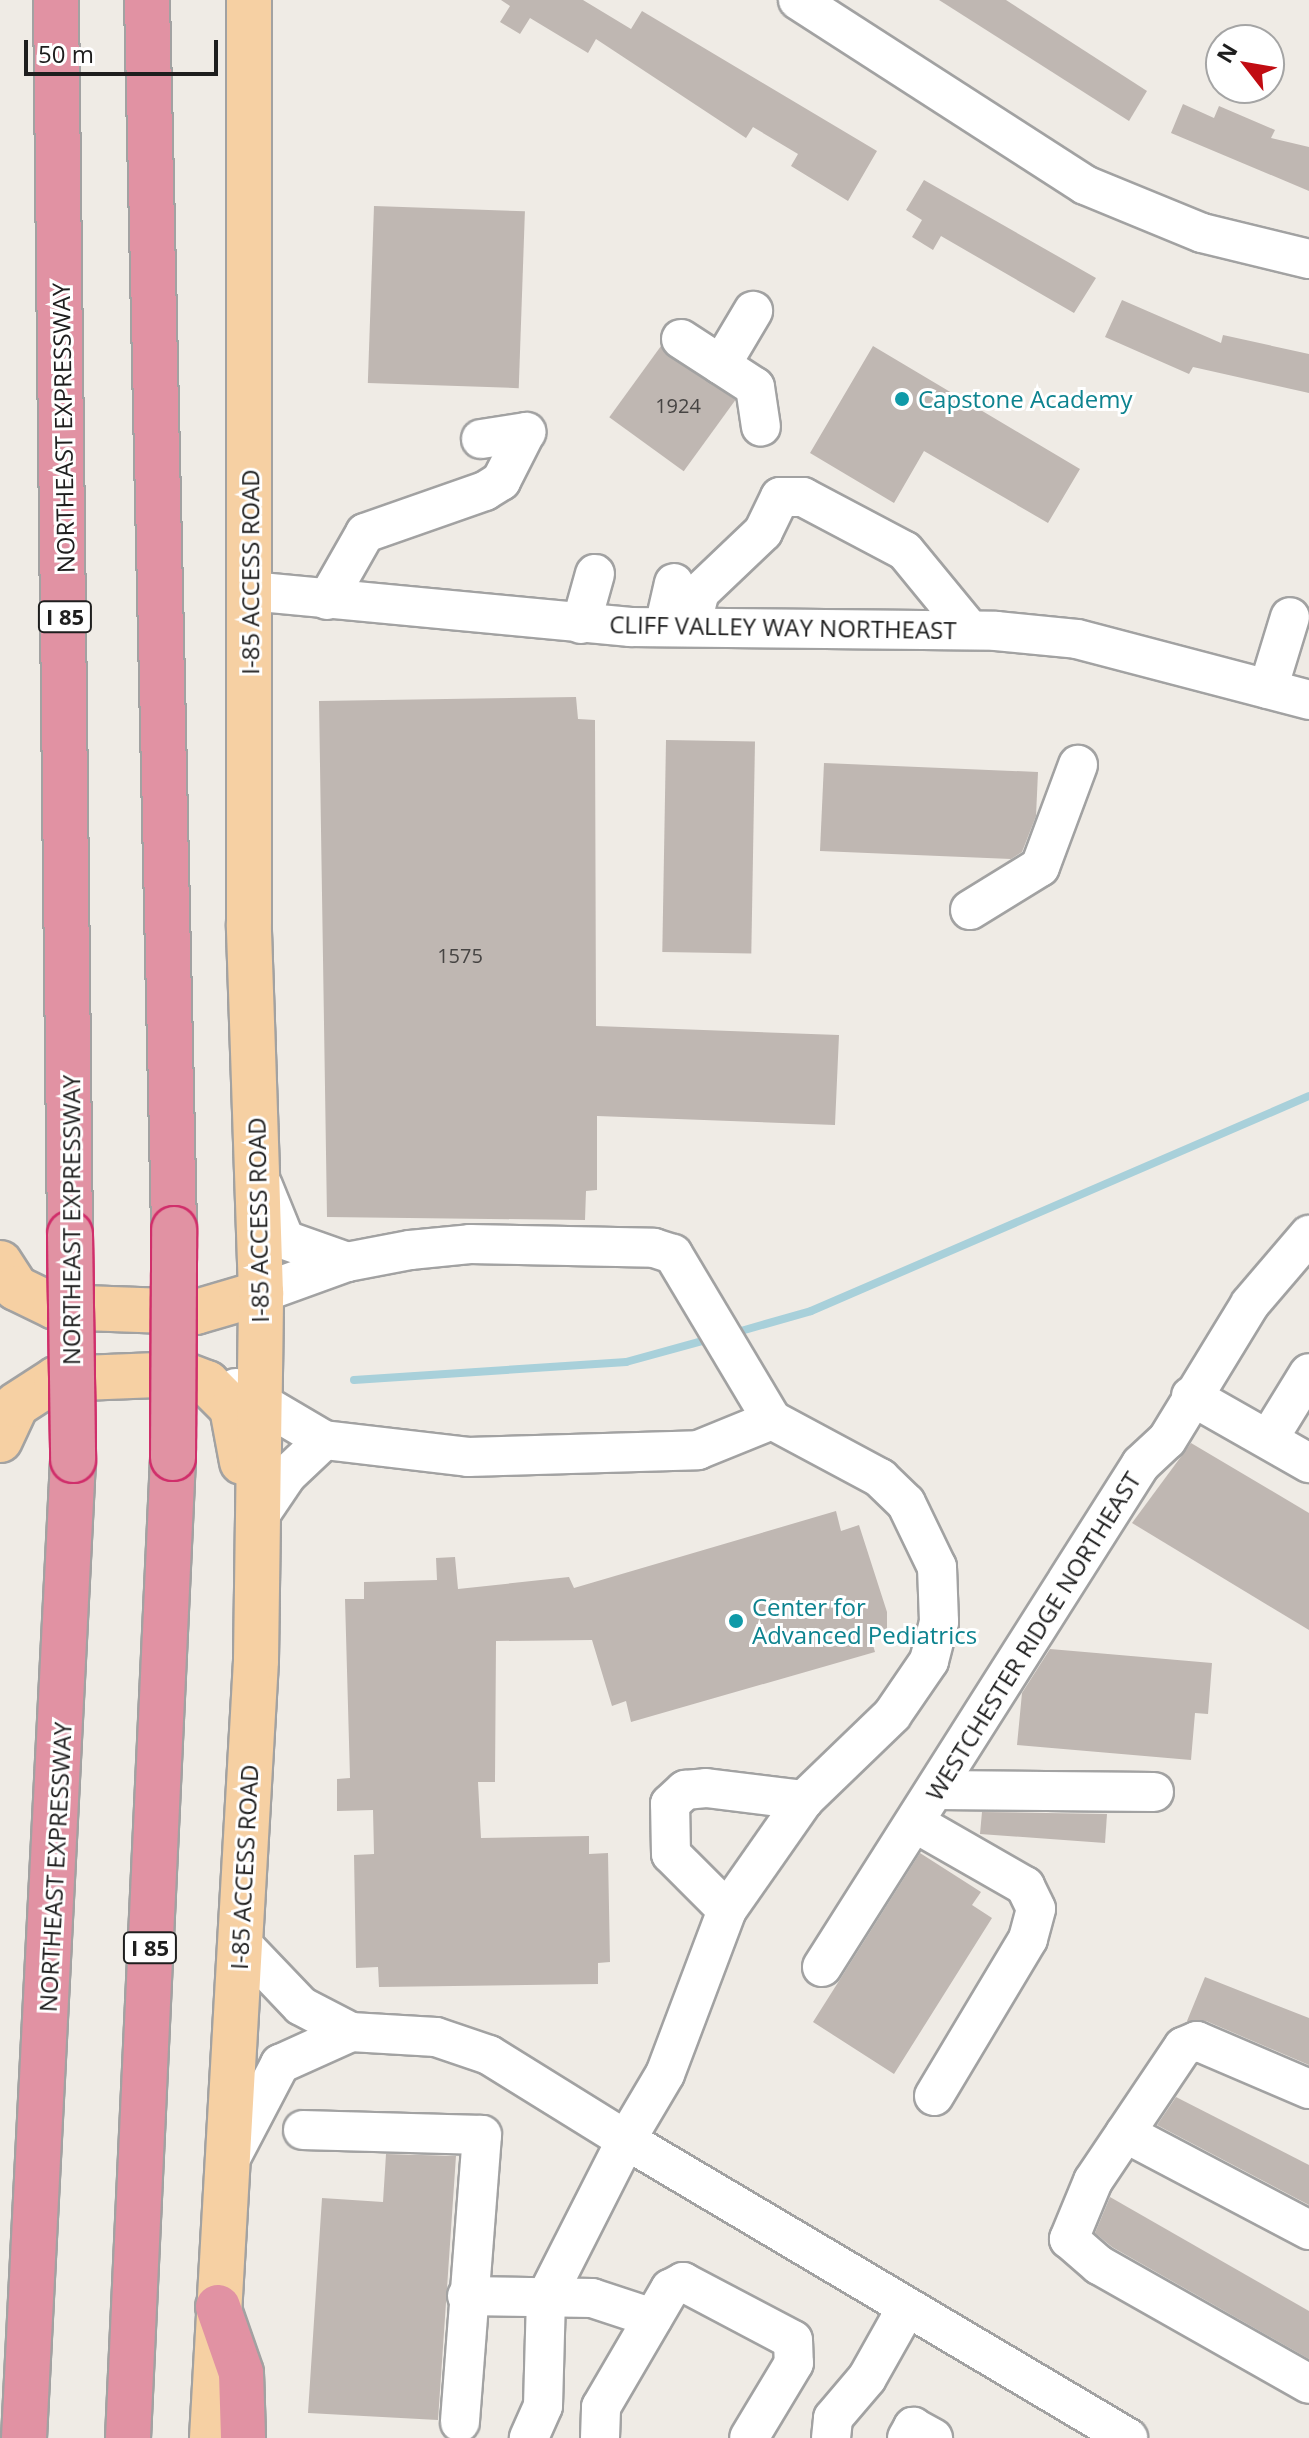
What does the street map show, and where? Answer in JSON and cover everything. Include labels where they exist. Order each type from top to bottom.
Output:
[{"type":"highway","name":"NORTHEAST EXPRESSWAY","points":[[24,2438],[73,1460],[56,0]]},
{"type":"highway","name":"I 85","points":[[128,2438],[173,1458],[174,1229],[147,0]]},
{"type":"highway","points":[[218,2307],[241,2373],[243,2438]]},
{"type":"main road","name":"I-85 ACCESS ROAD","points":[[212,2438],[256,1660],[261,1293],[260,1175],[249,924],[249,0]]},
{"type":"main road","points":[[196,1312],[238,1266],[260,1175]]},
{"type":"main road","points":[[0,1263],[16,1288],[45,1304],[196,1312],[261,1293]]},
{"type":"main road","points":[[0,1440],[16,1405],[56,1379],[183,1374],[207,1383],[232,1408],[240,1433],[256,1660]]},
{"type":"street","points":[[798,0],[1085,185],[1202,233],[1309,259]]},
{"type":"street","points":[[721,365],[753,311]]},
{"type":"street","points":[[681,339],[755,387],[761,427]]},
{"type":"street","points":[[327,600],[365,533],[485,491],[501,481],[526,432],[481,439]]},
{"type":"street","points":[[678,627],[700,592],[763,532],[780,497],[803,497],[911,540],[970,630]]},
{"type":"street","points":[[581,624],[595,574]]},
{"type":"street","points":[[674,583],[678,627]]},
{"type":"street","name":"CLIFF VALLEY WAY NORTHEAST","points":[[250,591],[581,624],[970,630],[1077,639],[1309,700]]},
{"type":"street","points":[[1268,689],[1290,617]]},
{"type":"street","points":[[970,910],[1040,867],[1078,765]]},
{"type":"street","points":[[260,1175],[285,1240],[347,1262]]},
{"type":"street","name":"WESTCHESTER RIDGE NORTHEAST","points":[[822,1967],[1250,1304],[1309,1235]]},
{"type":"street","points":[[261,1293],[347,1262],[470,1244],[673,1254],[766,1408],[880,1478],[919,1522],[937,1567],[936,1640],[919,1679],[804,1800],[727,1910],[665,2074],[626,2140],[546,2298],[543,2427]]},
{"type":"street","points":[[1269,1438],[1309,1373]]},
{"type":"street","points":[[207,1383],[258,1400],[324,1440],[550,1460],[698,1450],[766,1408]]},
{"type":"street","points":[[1191,1396],[1309,1463]]},
{"type":"street","points":[[258,1518],[287,1475],[324,1440]]},
{"type":"street","points":[[727,1910],[671,1854],[670,1804],[685,1790],[706,1788],[804,1800]]},
{"type":"street","points":[[938,1790],[1154,1792]]},
{"type":"street","points":[[915,1823],[1025,1886],[1036,1909],[1028,1939],[934,2096]]},
{"type":"street","points":[[240,1942],[301,2006],[351,2032],[436,2037],[489,2055],[626,2140],[1128,2438]]},
{"type":"street","points":[[227,2168],[268,2077],[294,2056],[351,2032]]},
{"type":"street","points":[[1309,2089],[1197,2041],[1158,2077],[1093,2181],[1069,2239],[1099,2265],[1309,2384]]},
{"type":"street","points":[[303,2130],[482,2135],[467,2296],[460,2422]]},
{"type":"street","points":[[1125,2133],[1309,2230]]},
{"type":"street","points":[[600,2438],[601,2407],[670,2289],[695,2282],[793,2340],[794,2363],[749,2438]]},
{"type":"street","points":[[467,2296],[592,2298],[653,2318]]},
{"type":"street","points":[[832,2438],[848,2431],[869,2397],[867,2378],[907,2307]]},
{"type":"street","points":[[907,2438],[913,2427],[933,2438]]},
{"type":"building","points":[[501,0],[583,0],[631,29],[642,11],[877,151],[848,201],[791,166],[798,154],[753,127],[746,138],[596,39],[588,53],[530,18],[520,34],[500,22],[510,6]]},
{"type":"building","points":[[939,0],[1006,0],[1147,91],[1129,121]]},
{"type":"building","points":[[1183,104],[1214,118],[1219,106],[1275,130],[1271,138],[1309,147],[1309,191],[1171,133]]},
{"type":"building","points":[[924,180],[1096,278],[1074,313],[941,236],[933,250],[912,237],[922,220],[906,210]]},
{"type":"building","points":[[374,206],[525,211],[519,388],[368,383]]},
{"type":"building","points":[[1122,300],[1221,343],[1223,335],[1309,354],[1309,393],[1193,367],[1189,374],[1105,337]]},
{"type":"building","points":[[661,346],[735,400],[684,471],[609,417]]},
{"type":"building","name":"Capstone Academy","points":[[873,346],[1080,469],[1048,523],[924,451],[894,503],[810,453]]},
{"type":"building","points":[[576,697],[578,719],[595,720],[596,1026],[839,1035],[835,1125],[597,1116],[597,1190],[586,1191],[585,1220],[327,1217],[319,701]]},
{"type":"building","points":[[666,740],[755,742],[751,954],[662,952]]},
{"type":"building","points":[[824,763],[1038,772],[1036,816],[1022,852],[1011,859],[820,851]]},
{"type":"building","points":[[1191,1443],[1309,1513],[1309,1630],[1132,1523]]},
{"type":"building","points":[[836,1511],[841,1531],[859,1525],[887,1612],[887,1629],[870,1635],[875,1652],[631,1722],[626,1701],[612,1706],[592,1640],[496,1641],[495,1782],[478,1782],[481,1838],[589,1836],[589,1854],[608,1853],[610,1962],[598,1963],[598,1984],[379,1987],[378,1967],[356,1968],[354,1855],[374,1854],[373,1810],[337,1811],[337,1779],[350,1778],[345,1599],[364,1599],[364,1582],[437,1580],[436,1558],[455,1557],[458,1589],[569,1577],[574,1588]]},
{"type":"building","points":[[1050,1649],[1212,1663],[1208,1714],[1195,1713],[1191,1760],[1017,1745],[1022,1693]]},
{"type":"building","points":[[982,1812],[1107,1814],[1105,1843],[980,1834]]},
{"type":"building","points":[[920,1853],[981,1892],[972,1905],[992,1918],[894,2074],[813,2022]]},
{"type":"building","points":[[1205,1977],[1309,2018],[1309,2065],[1206,2021],[1187,2021]]},
{"type":"building","points":[[1176,2097],[1309,2165],[1309,2205],[1157,2125]]},
{"type":"building","points":[[386,2154],[456,2156],[438,2420],[308,2413],[322,2198],[383,2202]]},
{"type":"building","points":[[1110,2197],[1309,2311],[1309,2359],[1112,2247],[1095,2233]]},
{"type":"waterway","points":[[734,1333],[811,1311],[1309,1096]]},
{"type":"waterway","points":[[354,1380],[626,1362],[713,1338]]},
{"type":"place","name":"Capstone Academy","points":[[902,399]]},
{"type":"place","name":"Center for Advanced Pediatrics","points":[[736,1621]]}]
